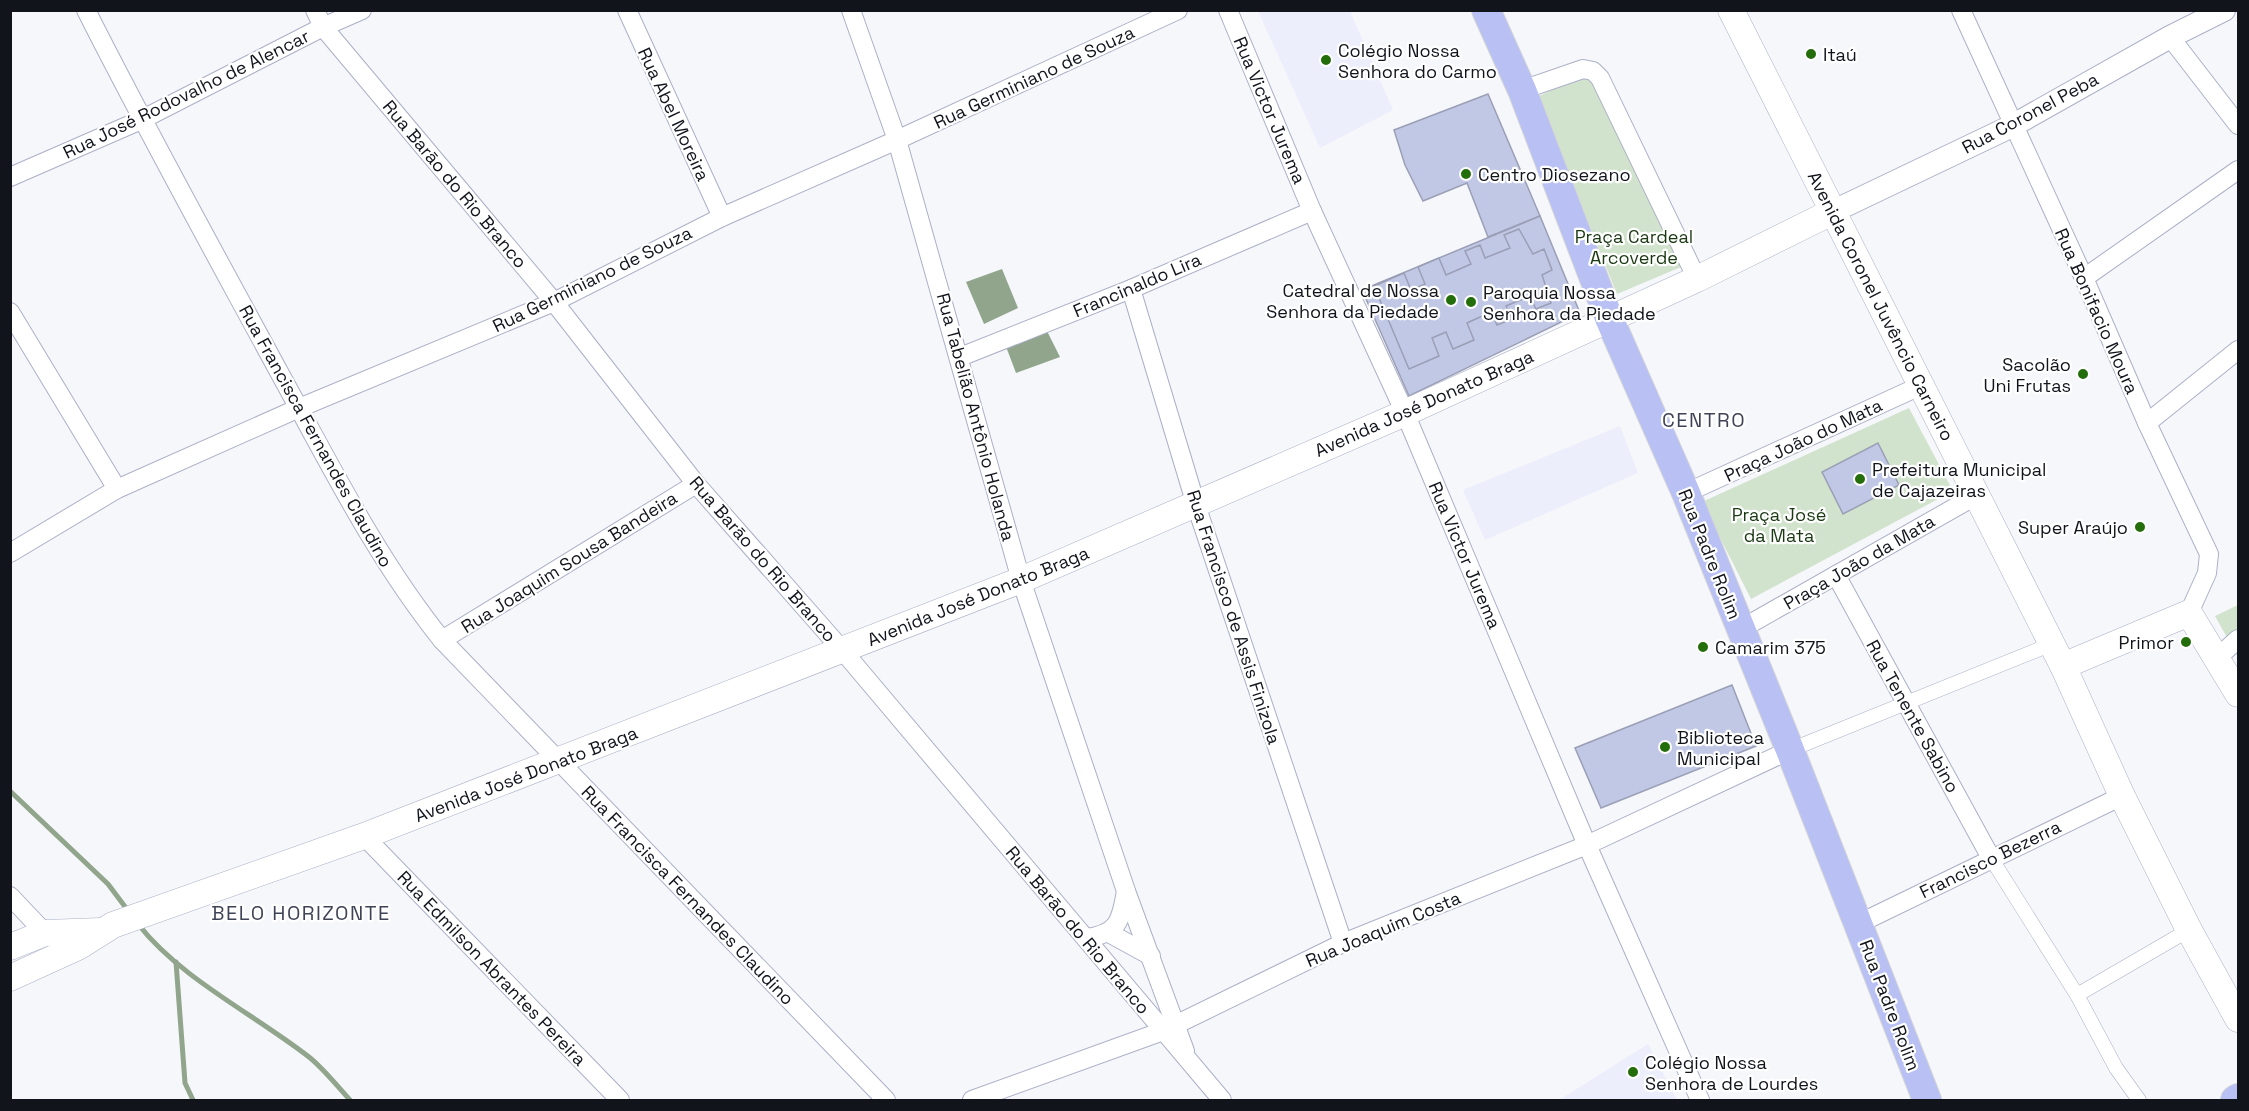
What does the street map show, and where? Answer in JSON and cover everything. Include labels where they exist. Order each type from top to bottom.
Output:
[{"type":"main road","name":"Rua Padre Rolim","points":[[1486,10],[1522,90],[1609,318],[1686,493],[1790,750],[1927,1101]]},
{"type":"main road","name":"Avenida Coronel Juvêncio Carneiro","points":[[1731,10],[2057,655],[2122,796],[2189,930],[2238,1019]]},
{"type":"main road","name":"Avenida José Donato Braga","points":[[10,978],[78,947],[107,928],[174,901],[364,836],[1021,580],[1405,413],[1697,279],[1834,211]]},
{"type":"main road","points":[[2057,655],[2189,613],[2238,694]]},
{"type":"main road","name":"Avenida José Donato Braga","points":[[10,947],[45,933],[107,928]]},
{"type":"street","name":"Rua Francisca Fernandes Claudino","points":[[86,10],[141,120],[349,502],[411,602],[442,640],[886,1101]]},
{"type":"street","name":"Rua Barāo do Rio Branco","points":[[315,10],[323,27],[554,302],[696,484],[843,651],[1086,938],[1170,1028],[1188,1060],[1222,1101]]},
{"type":"street","name":"Rua José Rodovalho de Alencar","points":[[10,177],[141,120],[323,27],[362,10]]},
{"type":"street","name":"Rua Abel Moreira","points":[[627,10],[722,217]]},
{"type":"street","name":"Rua Tabelião Antônio Holanda","points":[[851,10],[897,140],[1021,580],[1126,891],[1151,956],[1170,1028]]},
{"type":"street","name":"Rua Germiniano de Souza","points":[[10,553],[117,489],[299,408],[554,302],[722,217],[897,140],[1178,10]]},
{"type":"street","name":"Rua Victor Jurema","points":[[1228,10],[1312,211],[1405,413],[1587,845],[1700,1101]]},
{"type":"street","name":"Rua Bonifacio Moura","points":[[1961,10],[2012,126],[2084,278],[2146,423],[2209,554],[2207,573],[2189,613]]},
{"type":"street","name":"Rua Coronel Peba","points":[[1834,211],[2012,126],[2170,37],[2224,10]]},
{"type":"street","points":[[2170,37],[2238,125]]},
{"type":"street","points":[[1522,90],[1583,69],[1593,71],[1600,78],[1697,279]]},
{"type":"street","points":[[2084,278],[2238,170]]},
{"type":"street","name":"Francinaldo Lira","points":[[960,357],[1131,289],[1312,211]]},
{"type":"street","name":"Rua Francisco de Assis Finizola","points":[[1131,289],[1196,505],[1343,944]]},
{"type":"street","points":[[10,312],[117,489]]},
{"type":"street","points":[[2146,423],[2238,350]]},
{"type":"street","name":"Praça João do Mata","points":[[1686,493],[1920,386]]},
{"type":"street","name":"Rua Joaquim Sousa Bandeira","points":[[442,640],[696,484]]},
{"type":"street","name":"Praça João da Mata","points":[[1741,629],[1977,495]]},
{"type":"street","name":"Rua Tenente Sabino","points":[[1836,575],[1991,858]]},
{"type":"street","points":[[2216,659],[2238,639]]},
{"type":"street","points":[[1790,750],[1906,703],[2057,655]]},
{"type":"street","name":"Rua Joaquim Costa","points":[[972,1101],[1170,1028],[1343,944],[1587,845],[1790,750]]},
{"type":"street","name":"Francisco Bezerra","points":[[1858,924],[2122,796]]},
{"type":"street","name":"Rua Edmilson Abrantes Pereira","points":[[364,836],[620,1101]]},
{"type":"street","points":[[1991,858],[2077,994],[2116,1068],[2139,1101]]},
{"type":"street","points":[[1109,933],[1122,913],[1126,891]]},
{"type":"street","points":[[10,897],[45,933]]},
{"type":"street","points":[[2077,994],[2189,930]]},
{"type":"street","points":[[1086,938],[1109,933],[1151,956]]},
{"type":"shaded area","name":"Colégio Nossa Senhora do Carmo","points":[[1258,11],[1350,11],[1393,110],[1320,148]]},
{"type":"shaded area","points":[[1002,269],[1018,308],[984,324],[966,282]]},
{"type":"shaded area","points":[[1046,329],[1060,357],[1016,373],[1005,344]]},
{"type":"shaded area","points":[[1620,426],[1638,473],[1485,540],[1463,490]]},
{"type":"shaded area","name":"Colégio Nossa Senhora de Lourdes","points":[[1648,1044],[1677,1100],[1559,1100]]},
{"type":"green space","name":"Praça Cardeal Arcoverde","points":[[1591,72],[1681,267],[1617,294],[1537,97]]},
{"type":"green space","name":"Praça José da Mata","points":[[1909,408],[1953,491],[1751,599],[1702,502]]},
{"type":"green space","points":[[2238,605],[2238,657],[2215,616]]},
{"type":"building","name":"Centro Diosezano","points":[[1488,94],[1540,216],[1488,237],[1467,183],[1423,201],[1405,165],[1394,130]]},
{"type":"building","name":"Paroquia Nossa Senhora da Piedade","points":[[1540,216],[1580,313],[1409,396],[1362,290]]},
{"type":"building","name":"Catedral de Nossa Senhora da Piedade","points":[[1519,229],[1533,254],[1544,249],[1552,270],[1542,275],[1551,303],[1536,309],[1530,296],[1506,306],[1512,319],[1497,325],[1491,312],[1467,323],[1474,340],[1453,349],[1446,332],[1432,338],[1439,356],[1409,369],[1374,286],[1404,273],[1411,290],[1425,284],[1418,267],[1439,258],[1446,275],[1471,264],[1465,251],[1480,245],[1485,258],[1510,248],[1504,235]]},
{"type":"building","name":"Prefeitura Municipal de Cajazeiras","points":[[1878,443],[1899,485],[1843,514],[1822,472]]},
{"type":"building","name":"Biblioteca Municipal","points":[[1732,685],[1756,746],[1601,808],[1575,748]]},
{"type":"waterway","points":[[10,791],[108,884],[129,912]]},
{"type":"waterway","points":[[138,924],[155,944],[196,979],[309,1057],[350,1100]]},
{"type":"waterway","points":[[176,962],[185,1083],[193,1100]]},
{"type":"place","name":"Itaú","points":[[1811,54]]},
{"type":"place","name":"Colégio Nossa Senhora do Carmo","points":[[1326,60]]},
{"type":"place","name":"Centro Diosezano","points":[[1466,174]]},
{"type":"place","name":"Catedral de Nossa Senhora da Piedade","points":[[1451,300]]},
{"type":"place","name":"Paroquia Nossa Senhora da Piedade","points":[[1471,302]]},
{"type":"place","name":"Sacolão Uni Frutas","points":[[2083,374]]},
{"type":"place","name":"Prefeitura Municipal de Cajazeiras","points":[[1860,479]]},
{"type":"place","name":"Super Araújo","points":[[2140,527]]},
{"type":"place","name":"Primor","points":[[2186,642]]},
{"type":"place","name":"Camarim 375","points":[[1703,647]]},
{"type":"place","name":"Biblioteca Municipal","points":[[1665,747]]},
{"type":"place","name":"Colégio Nossa Senhora de Lourdes","points":[[1633,1072]]},
{"type":"district","name":"CENTRO","points":[[1704,420]]},
{"type":"district","name":"BELO HORIZONTE","points":[[301,913]]}]
